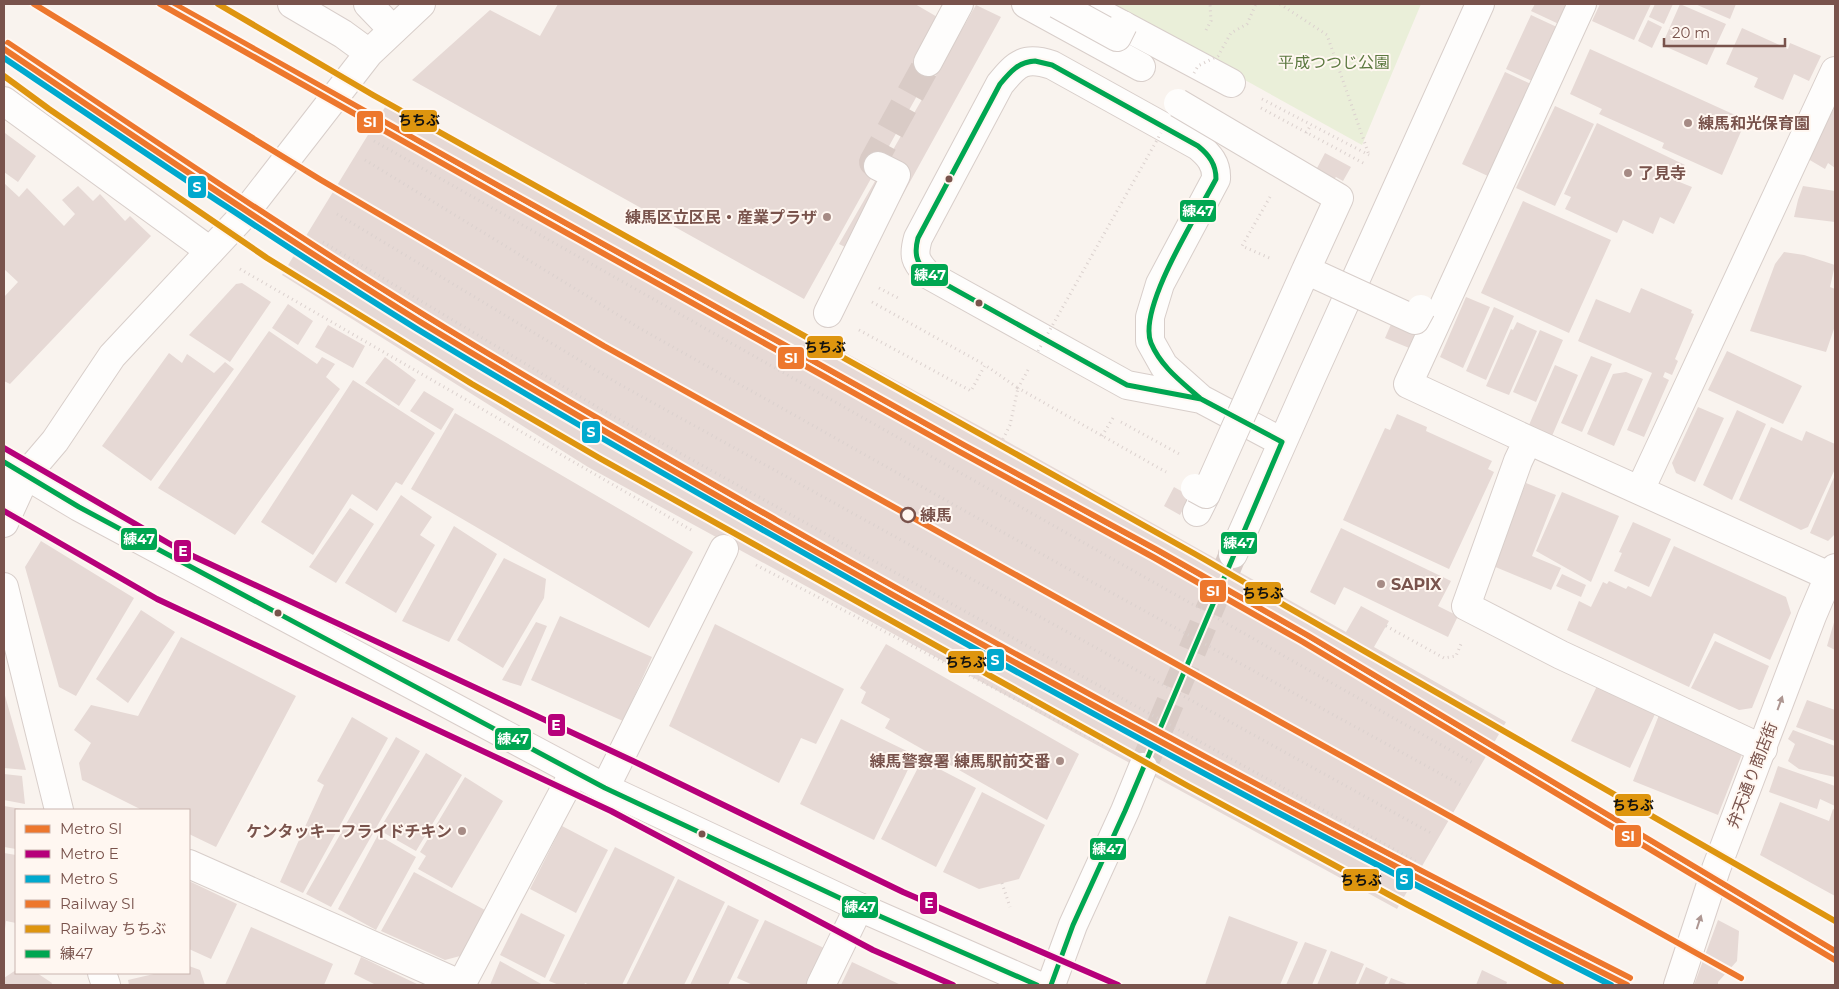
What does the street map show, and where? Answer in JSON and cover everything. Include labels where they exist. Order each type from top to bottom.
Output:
[{"type":"street","points":[[292,4],[343,34],[369,53]]},
{"type":"street","points":[[368,4],[393,30]]},
{"type":"street","points":[[4,523],[11,473],[55,441],[112,356],[241,218],[369,53],[421,4]]},
{"type":"street","points":[[928,62],[959,4]]},
{"type":"street","points":[[1026,4],[1141,67]]},
{"type":"street","points":[[1057,4],[1117,37],[1123,25]]},
{"type":"street","points":[[1085,4],[1231,82]]},
{"type":"street","points":[[1233,554],[1480,4]]},
{"type":"street","points":[[1582,4],[1408,384],[1640,490],[1833,573]]},
{"type":"street","points":[[1201,399],[1127,386],[944,284],[927,274],[917,263],[914,251],[918,238],[1000,84],[1012,68],[1025,62],[1037,60],[1052,65],[1198,146],[1209,155],[1217,169],[1216,179],[1160,284],[1150,317],[1150,341],[1164,366],[1201,399],[1282,442]]},
{"type":"street","points":[[1640,490],[1835,71]]},
{"type":"street","points":[[4,101],[210,252]]},
{"type":"street","points":[[1178,103],[1339,198],[1199,498]]},
{"type":"street","points":[[828,314],[896,175],[878,166]]},
{"type":"street","points":[[1306,270],[1416,320],[1421,309]]},
{"type":"street","points":[[1528,440],[1518,461],[1466,606],[1561,655],[1762,749]]},
{"type":"street","points":[[11,473],[79,507],[604,788],[859,907],[1037,985]]},
{"type":"street","points":[[604,788],[724,548]]},
{"type":"street","name":"弁天通り商店街","points":[[1678,985],[1716,869],[1812,616],[1833,573]]},
{"type":"street","points":[[4,587],[62,809]]},
{"type":"street","points":[[1051,985],[1073,925],[1143,767]]},
{"type":"street","points":[[190,864],[462,985],[574,772]]},
{"type":"street","points":[[821,985],[859,907]]},
{"type":"path","points":[[1038,351],[1198,66],[1218,56],[1232,33],[1247,24],[1256,4]]},
{"type":"path","points":[[1231,82],[1369,155],[1327,35],[1280,4]]},
{"type":"path","points":[[1302,140],[1311,125]]},
{"type":"path","points":[[374,141],[1473,763]]},
{"type":"path","points":[[365,160],[641,329],[1063,566],[1462,785]]},
{"type":"path","points":[[1274,189],[1242,246],[1278,262]]},
{"type":"path","points":[[337,214],[619,384],[1431,833]]},
{"type":"path","points":[[323,242],[604,411],[1417,862]]},
{"type":"path","points":[[239,269],[724,548],[1104,745]]},
{"type":"path","points":[[872,293],[877,286],[901,300]]},
{"type":"path","points":[[868,300],[985,365],[1018,388],[1168,473]]},
{"type":"path","points":[[828,314],[971,391],[985,365]]},
{"type":"path","points":[[1003,439],[1010,425],[1021,382]]},
{"type":"path","points":[[1102,436],[1112,417],[1184,457]]},
{"type":"path","points":[[1386,626],[1444,658]]},
{"type":"path","points":[[1002,883],[1010,907]]},
{"type":"green space","name":"平成つつじ公園","points":[[1108,4],[1421,4],[1362,145]]},
{"type":"building","points":[[558,4],[915,4],[939,18],[933,67],[804,299],[412,80],[490,10],[540,36]]},
{"type":"building","points":[[1535,4],[1570,4],[1561,25],[1531,11]]},
{"type":"building","points":[[1600,4],[1651,4],[1634,40],[1592,21]]},
{"type":"building","points":[[1655,4],[1673,4],[1664,24],[1649,17]]},
{"type":"building","points":[[1680,4],[1726,24],[1707,65],[1662,45]]},
{"type":"building","points":[[1695,4],[1736,4],[1730,19]]},
{"type":"building","points":[[976,5],[1001,17],[842,305],[851,250],[839,244]]},
{"type":"building","points":[[1531,15],[1559,28],[1534,82],[1506,69]]},
{"type":"building","points":[[1648,20],[1662,27],[1652,48],[1638,41]]},
{"type":"building","points":[[1742,28],[1788,49],[1790,43],[1821,56],[1809,81],[1794,74],[1783,100],[1754,87],[1758,78],[1726,64]]},
{"type":"building","points":[[1590,49],[1746,120],[1722,175],[1662,148],[1664,143],[1599,114],[1602,109],[1570,94]]},
{"type":"building","points":[[1505,72],[1533,85],[1490,177],[1462,164]]},
{"type":"building","points":[[390,99],[683,264],[1003,439],[1346,632],[1361,606],[1389,621],[1374,647],[1506,722],[1397,909],[588,467],[282,275]]},
{"type":"building","points":[[1555,106],[1594,124],[1555,206],[1516,188]]},
{"type":"building","points":[[1835,106],[1835,168],[1828,163],[1825,169],[1808,159]]},
{"type":"building","name":"了見寺","points":[[1597,123],[1685,165],[1677,181],[1692,187],[1674,224],[1660,217],[1653,234],[1623,220],[1617,233],[1565,209],[1571,197],[1564,194]]},
{"type":"building","points":[[5,133],[36,156],[18,182],[4,172]]},
{"type":"building","points":[[1325,153],[1351,167],[1343,181],[1336,177],[1334,179],[1316,170]]},
{"type":"building","points":[[4,183],[19,197],[27,188],[64,226],[75,214],[62,200],[78,186],[93,201],[100,194],[125,221],[130,216],[151,236],[10,384],[4,381],[4,297],[18,282],[4,269]]},
{"type":"building","points":[[1803,186],[1835,191],[1835,222],[1794,217]]},
{"type":"building","points":[[1523,201],[1611,240],[1569,333],[1481,293]]},
{"type":"building","points":[[1784,252],[1804,255],[1835,265],[1830,287],[1835,289],[1835,326],[1826,352],[1750,331],[1775,264]]},
{"type":"building","points":[[242,283],[271,302],[230,362],[189,335],[236,284]]},
{"type":"building","points":[[1641,288],[1692,310],[1691,313],[1694,314],[1675,359],[1678,361],[1672,375],[1665,372],[1663,377],[1669,380],[1644,437],[1627,430],[1652,373],[1578,341],[1596,299],[1630,313]]},
{"type":"building","points":[[1466,297],[1490,307],[1463,368],[1440,357]]},
{"type":"building","points":[[288,304],[313,321],[298,345],[272,328]]},
{"type":"building","points":[[1494,307],[1514,316],[1486,380],[1466,371]]},
{"type":"building","points":[[1392,322],[1420,334],[1414,350],[1385,338]]},
{"type":"building","points":[[1517,322],[1537,331],[1509,395],[1486,386],[1511,329],[1513,330]]},
{"type":"building","points":[[328,325],[365,346],[353,368],[315,347]]},
{"type":"building","points":[[1540,330],[1563,340],[1536,402],[1513,392]]},
{"type":"building","points":[[269,331],[317,364],[322,357],[335,364],[326,377],[340,389],[235,535],[158,488]]},
{"type":"building","points":[[1727,351],[1802,386],[1783,424],[1708,390]]},
{"type":"building","points":[[169,353],[182,363],[187,354],[214,373],[225,362],[234,369],[151,481],[102,446]]},
{"type":"building","points":[[1591,356],[1612,364],[1582,432],[1561,423]]},
{"type":"building","points":[[385,357],[416,380],[399,406],[365,383]]},
{"type":"building","points":[[1555,365],[1578,375],[1552,436],[1529,425]]},
{"type":"building","points":[[1626,372],[1643,379],[1614,446],[1587,434],[1613,374]]},
{"type":"building","points":[[353,380],[435,433],[402,485],[396,482],[377,511],[352,494],[313,555],[261,522]]},
{"type":"building","points":[[424,391],[454,409],[441,430],[410,411]]},
{"type":"building","points":[[1698,407],[1724,418],[1695,482],[1676,473],[1672,463]]},
{"type":"building","points":[[1737,410],[1766,424],[1732,500],[1703,485]]},
{"type":"building","points":[[455,413],[693,552],[649,628],[411,489]]},
{"type":"building","points":[[1397,414],[1427,427],[1426,431],[1492,461],[1488,469],[1494,472],[1449,569],[1343,520],[1385,428],[1390,430]]},
{"type":"building","points":[[1771,427],[1802,441],[1806,431],[1835,444],[1835,469],[1808,527],[1801,530],[1739,500]]},
{"type":"building","points":[[1835,475],[1835,534],[1828,541],[1810,533]]},
{"type":"building","points":[[1526,483],[1556,495],[1532,556],[1561,568],[1551,590],[1493,566]]},
{"type":"building","points":[[1174,487],[1190,496],[1180,515],[1164,506]]},
{"type":"building","points":[[1562,492],[1619,516],[1591,582],[1536,551]]},
{"type":"building","points":[[401,495],[432,517],[420,535],[435,545],[396,613],[345,583]]},
{"type":"building","points":[[350,508],[374,524],[336,583],[309,567]]},
{"type":"building","points":[[1633,522],[1671,539],[1649,587],[1614,571],[1622,553],[1619,552]]},
{"type":"building","points":[[454,526],[497,554],[449,642],[402,621]]},
{"type":"building","name":"SAPIX","points":[[1341,528],[1451,581],[1438,606],[1458,616],[1448,637],[1344,587],[1335,605],[1310,592]]},
{"type":"building","points":[[41,541],[134,598],[76,696],[59,687],[25,567]]},
{"type":"building","points":[[1674,546],[1786,597],[1791,613],[1770,660],[1714,633],[1689,687],[1567,630],[1579,601],[1591,607],[1603,582],[1607,584],[1609,581],[1626,589],[1628,586],[1651,597]]},
{"type":"building","points":[[504,558],[546,579],[544,598],[503,668],[457,640]]},
{"type":"building","points":[[1562,574],[1586,585],[1581,597],[1556,586]]},
{"type":"building","points":[[141,610],[175,632],[128,703],[96,679]]},
{"type":"building","points":[[560,616],[652,657],[623,721],[531,680]]},
{"type":"building","points":[[1835,619],[1835,650],[1827,646]]},
{"type":"building","points":[[536,622],[547,626],[521,686],[502,680]]},
{"type":"building","points":[[715,624],[844,689],[816,744],[801,738],[779,783],[669,726]]},
{"type":"building","points":[[181,637],[296,696],[216,847],[190,834],[190,809],[140,809],[82,780],[79,763],[91,743],[74,730],[91,705],[138,716]]},
{"type":"building","points":[[1715,641],[1769,666],[1752,708],[1739,710],[1691,688]]},
{"type":"building","points":[[886,644],[1079,754],[1047,820],[885,728],[890,719],[861,703],[866,692],[860,688]]},
{"type":"building","points":[[1597,686],[1655,714],[1630,768],[1571,741]]},
{"type":"building","points":[[4,692],[26,770],[4,768]]},
{"type":"building","points":[[1807,700],[1835,710],[1835,741],[1796,727]]},
{"type":"building","points":[[1661,710],[1742,754],[1718,815],[1633,781]]},
{"type":"building","points":[[352,717],[388,738],[303,893],[280,882],[324,785],[317,781]]},
{"type":"building","points":[[841,719],[915,755],[874,840],[800,804]]},
{"type":"building","points":[[1793,730],[1835,746],[1835,777],[1799,769],[1788,761],[1795,744],[1788,739]]},
{"type":"building","points":[[396,737],[420,751],[331,907],[306,894]]},
{"type":"building","points":[[426,753],[462,775],[416,851],[379,830]]},
{"type":"building","points":[[922,760],[976,788],[936,867],[881,839]]},
{"type":"building","points":[[1778,766],[1835,786],[1835,806],[1820,799],[1817,809],[1769,792]]},
{"type":"building","points":[[4,774],[22,776],[25,804],[4,800]]},
{"type":"building","points":[[465,777],[503,801],[452,888],[418,869],[426,856],[420,852]]},
{"type":"building","points":[[982,792],[1045,825],[1019,879],[979,889],[943,872]]},
{"type":"building","points":[[1780,802],[1829,821],[1833,809],[1835,810],[1835,896],[1760,855]]},
{"type":"building","points":[[4,806],[22,809],[15,809],[15,849],[4,847]]},
{"type":"building","points":[[562,826],[608,850],[576,913],[530,889]]},
{"type":"building","points":[[378,835],[416,857],[376,930],[338,909]]},
{"type":"building","points":[[615,847],[675,877],[622,985],[590,985],[585,983],[584,985],[559,985],[549,981]]},
{"type":"building","points":[[4,853],[15,855],[15,923],[6,921],[5,929]]},
{"type":"building","points":[[414,872],[485,910],[464,955],[445,960],[381,931]]},
{"type":"building","points":[[678,879],[725,902],[684,985],[626,985]]},
{"type":"building","points":[[190,881],[237,904],[211,959],[190,949]]},
{"type":"building","points":[[728,905],[759,920],[728,985],[690,985]]},
{"type":"building","points":[[521,913],[565,935],[545,978],[500,955]]},
{"type":"building","points":[[1229,916],[1298,942],[1280,985],[1205,985]]},
{"type":"building","points":[[765,920],[824,948],[806,985],[753,985],[737,978]]},
{"type":"building","points":[[1718,920],[1739,931],[1737,961],[1718,982],[1718,985],[1694,985]]},
{"type":"building","points":[[251,927],[333,964],[324,985],[225,985]]},
{"type":"building","points":[[1305,942],[1327,950],[1312,985],[1286,985]]},
{"type":"building","points":[[1331,951],[1364,964],[1355,985],[1317,985]]},
{"type":"building","points":[[361,957],[419,985],[376,985],[354,974]]},
{"type":"building","points":[[500,961],[543,985],[490,985]]},
{"type":"building","points":[[852,962],[901,985],[841,985]]},
{"type":"building","points":[[190,966],[200,970],[205,985],[129,985],[128,980],[154,974],[190,974]]},
{"type":"building","points":[[1366,967],[1388,977],[1384,985],[1358,985]]},
{"type":"building","points":[[1482,970],[1507,982],[1506,985],[1476,985]]},
{"type":"building","points":[[15,971],[15,974],[38,974],[52,983],[51,985],[4,985],[4,978]]},
{"type":"building","points":[[1391,978],[1409,985],[1388,985]]},
{"type":"tunnel","points":[[878,166],[873,162],[928,62]]},
{"type":"tunnel","points":[[1143,767],[1233,554]]},
{"type":"metro line","name":"SI","points":[[160,4],[502,197],[1303,642],[1835,960]]},
{"type":"metro line","name":"SI","points":[[4,49],[316,256],[422,323],[552,401],[772,527],[1090,703],[1304,818],[1627,985]]},
{"type":"metro line","name":"S","points":[[4,58],[209,195],[417,329],[683,485],[1084,709],[1399,876],[1611,985]]},
{"type":"metro line","name":"E","points":[[4,448],[182,551],[633,761],[903,892],[1118,985]]},
{"type":"metro line","name":"E","points":[[4,511],[157,599],[611,811],[873,950],[953,985]]},
{"type":"rail line","name":"SI","points":[[34,4],[321,180],[604,346],[1741,978]]},
{"type":"rail line","name":"SI","points":[[174,4],[1307,635],[1835,951]]},
{"type":"rail line","name":"ちちぶ","points":[[218,4],[373,95],[1195,554],[1835,921]]},
{"type":"rail line","name":"SI","points":[[8,43],[320,250],[600,420],[987,639],[1094,697],[1307,811],[1630,978]]},
{"type":"rail line","name":"ちちぶ","points":[[4,76],[49,109],[267,258],[472,384],[601,459],[1188,786],[1561,985]]},
{"type":"transit line","name":"練47","points":[[1035,61],[1052,65],[1198,146],[1209,156],[1213,164],[1216,179],[1184,236],[1161,284],[1153,307],[1149,327],[1151,343],[1160,359],[1173,374],[1201,399],[1127,385],[927,274],[918,261],[916,253],[918,238],[1000,84],[1019,66],[1035,61]]},
{"type":"transit line","name":"練47","points":[[1201,399],[1282,442]]},
{"type":"transit line","name":"練47","points":[[1051,985],[1073,925],[1125,811],[1282,442]]},
{"type":"transit line","name":"練47","points":[[4,462],[79,507],[605,788],[859,907],[1037,985]]},
{"type":"place","name":"練馬和光保育園","points":[[1688,123]]},
{"type":"place","name":"了見寺","points":[[1628,173]]},
{"type":"place","name":"練馬区立区民・産業プラザ","points":[[827,217]]},
{"type":"place","name":"練馬","points":[[908,515]]},
{"type":"place","name":"SAPIX","points":[[1381,584]]},
{"type":"place","name":"練馬警察署 練馬駅前交番","points":[[1060,761]]},
{"type":"place","name":"ケンタッキーフライドチキン","points":[[462,831]]}]
